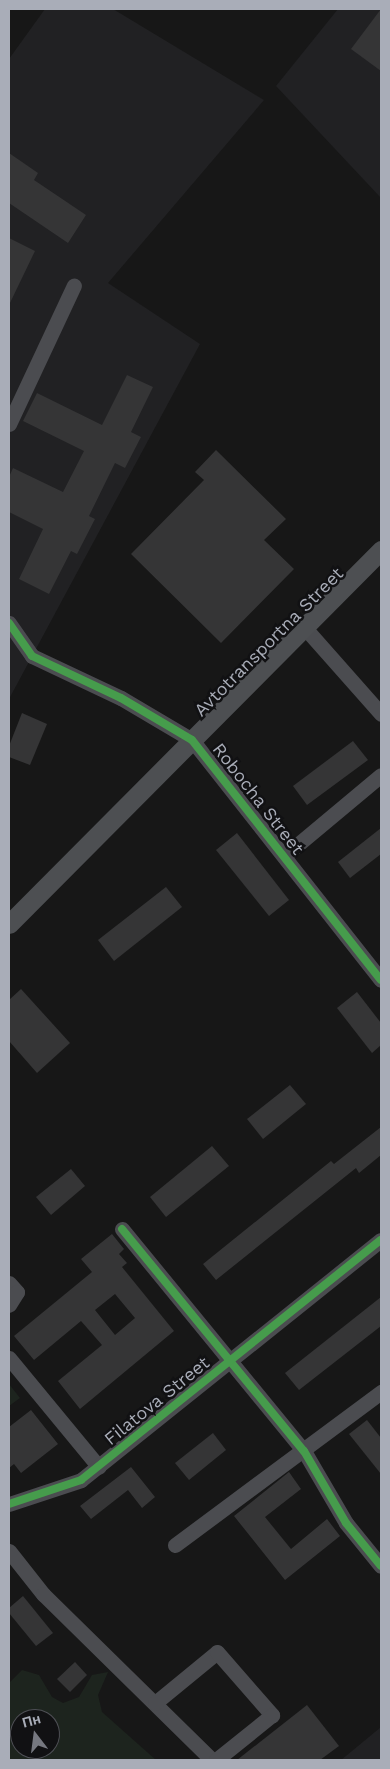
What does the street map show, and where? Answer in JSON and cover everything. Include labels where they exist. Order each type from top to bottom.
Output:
[{"type":"main road","name":"Avtotransportna Street","points":[[9,924],[381,550]]},
{"type":"street","points":[[9,424],[74,285]]},
{"type":"street","name":"Robocha Street","points":[[9,623],[32,656],[121,698],[192,740],[381,980]]},
{"type":"street","points":[[305,628],[381,714]]},
{"type":"street","points":[[284,856],[381,775]]},
{"type":"street","points":[[122,1229],[228,1362],[304,1451],[346,1523],[381,1566]]},
{"type":"street","name":"Filatova Street","points":[[9,1504],[81,1480],[381,1240]]},
{"type":"street","points":[[9,1283],[17,1292],[9,1305]]},
{"type":"street","points":[[9,1358],[100,1466]]},
{"type":"street","points":[[175,1545],[380,1393]]},
{"type":"street","points":[[9,1551],[43,1594],[155,1703],[214,1760],[272,1715],[217,1652],[155,1703]]},
{"type":"shaded area","points":[[45,9],[113,9],[264,100],[108,283],[200,344],[9,699],[9,59]]},
{"type":"shaded area","points":[[338,9],[381,9],[381,198],[276,86]]},
{"type":"shaded area","points":[[9,1384],[20,1398],[9,1406]]},
{"type":"shaded area","points":[[22,1670],[39,1675],[52,1697],[63,1703],[79,1697],[92,1675],[108,1672],[98,1695],[102,1712],[156,1760],[9,1760],[9,1683]]},
{"type":"shaded area","points":[[381,1727],[381,1760],[341,1760],[352,1751]]},
{"type":"building","points":[[381,9],[381,71],[351,49]]},
{"type":"building","points":[[9,153],[38,173],[34,180],[86,215],[68,243],[9,203]]},
{"type":"building","points":[[9,238],[35,251],[9,305]]},
{"type":"building","points":[[127,375],[153,387],[131,432],[141,437],[125,468],[115,463],[89,516],[95,519],[77,554],[71,551],[49,594],[19,579],[43,529],[9,512],[9,477],[13,468],[63,492],[84,451],[23,421],[37,393],[102,425]]},
{"type":"building","points":[[216,450],[286,519],[264,540],[294,569],[221,643],[131,554],[204,480],[195,472]]},
{"type":"building","points":[[22,713],[47,724],[30,765],[9,757],[9,746]]},
{"type":"building","points":[[353,741],[368,760],[307,805],[293,786]]},
{"type":"building","points":[[381,828],[381,854],[350,878],[338,862]]},
{"type":"building","points":[[237,833],[289,900],[269,916],[216,850]]},
{"type":"building","points":[[166,887],[182,907],[114,961],[98,940]]},
{"type":"building","points":[[21,989],[70,1043],[37,1073],[9,1041],[9,1000]]},
{"type":"building","points":[[357,992],[381,1023],[381,1045],[372,1053],[337,1008]]},
{"type":"building","points":[[290,1085],[306,1104],[263,1139],[247,1119]]},
{"type":"building","points":[[381,1127],[381,1155],[359,1173],[356,1168],[216,1280],[203,1264],[331,1161],[334,1164]]},
{"type":"building","points":[[212,1146],[229,1166],[166,1217],[150,1197]]},
{"type":"building","points":[[71,1169],[85,1186],[51,1215],[36,1197]]},
{"type":"building","points":[[112,1234],[124,1249],[119,1254],[127,1263],[122,1267],[174,1331],[80,1409],[58,1381],[102,1345],[81,1321],[34,1360],[14,1336],[92,1272],[81,1259]],"holes":[[[115,1294],[135,1318],[115,1335],[95,1310]]]},
{"type":"building","points":[[381,1297],[381,1326],[299,1390],[285,1373]]},
{"type":"building","points":[[31,1410],[58,1444],[21,1473],[14,1464],[9,1468],[9,1427]]},
{"type":"building","points":[[367,1420],[381,1438],[381,1474],[349,1434]]},
{"type":"building","points":[[213,1433],[226,1450],[189,1480],[175,1463]]},
{"type":"building","points":[[131,1467],[155,1497],[142,1508],[128,1490],[91,1519],[80,1506]]},
{"type":"building","points":[[289,1472],[301,1489],[265,1517],[291,1549],[327,1519],[340,1536],[285,1580],[234,1516]]},
{"type":"building","points":[[23,1596],[53,1633],[36,1646],[9,1613],[9,1608]]},
{"type":"building","points":[[75,1662],[87,1675],[70,1692],[57,1679]]},
{"type":"building","points":[[307,1705],[339,1746],[320,1760],[237,1760]]},
{"type":"cycle path","points":[[9,623],[32,656],[121,698],[192,740],[381,980]]},
{"type":"cycle path","points":[[122,1229],[304,1451],[346,1523],[381,1566]]},
{"type":"cycle path","points":[[9,1504],[81,1480],[381,1240]]}]
